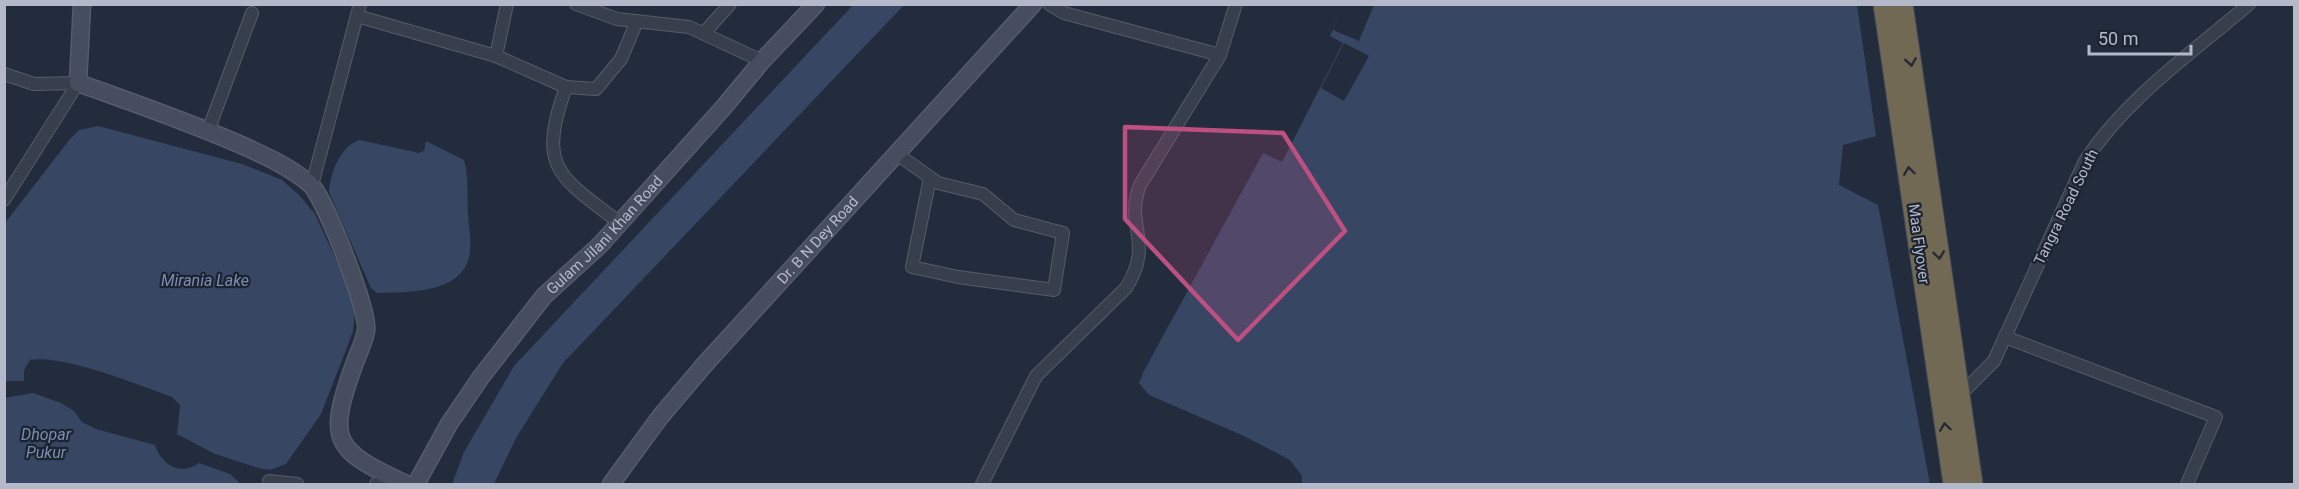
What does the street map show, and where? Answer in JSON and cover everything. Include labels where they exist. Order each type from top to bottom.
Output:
[{"type":"highway","name":"Maa Flyover","points":[[1884,4],[1954,484]]},
{"type":"highway","name":"Maa Flyover","points":[[1902,4],[1972,484]]},
{"type":"street","points":[[4,200],[78,82],[82,4]]},
{"type":"street","points":[[496,56],[507,4]]},
{"type":"street","points":[[576,4],[618,19],[689,27],[762,61]]},
{"type":"street","points":[[704,33],[730,4]]},
{"type":"street","name":"Gulam Jilani Khan Road","points":[[416,484],[449,424],[481,376],[544,297],[620,223],[762,61],[816,4]]},
{"type":"street","name":"Dr. B N Dey Road","points":[[611,484],[660,417],[705,364],[1033,4]]},
{"type":"street","points":[[1049,4],[1064,13],[1220,55]]},
{"type":"street","points":[[982,484],[1036,376],[1126,288],[1134,276],[1140,260],[1141,248],[1134,207],[1140,185],[1220,55],[1236,4]]},
{"type":"street","name":"Tangra Road South","points":[[1935,394],[1965,390],[1994,361],[2085,161],[2101,137],[2127,108],[2249,4]]},
{"type":"street","points":[[312,185],[358,10],[496,56],[566,87],[596,89],[621,59],[637,21]]},
{"type":"street","points":[[208,131],[252,13]]},
{"type":"street","points":[[4,74],[34,84],[78,82],[208,131],[276,161],[312,185],[340,246],[363,306],[367,329],[339,410],[338,432],[347,448],[365,465],[402,482]]},
{"type":"street","points":[[566,87],[553,129],[551,148],[557,164],[569,184],[620,223]]},
{"type":"street","points":[[897,154],[938,183],[983,194],[1014,220],[1063,233],[1054,290],[958,277],[912,267],[930,178]]},
{"type":"street","points":[[2005,337],[2216,417],[2187,484]]},
{"type":"street","points":[[269,481],[297,484]]},
{"type":"street","points":[[376,484],[402,482]]},
{"type":"highlighted area","points":[[1125,127],[1283,133],[1345,231],[1238,340],[1125,219]]},
{"type":"water","points":[[854,4],[904,5],[563,363],[516,438],[494,484],[452,484],[464,452],[514,366]]},
{"type":"water","points":[[1344,5],[1857,5],[1876,136],[1843,145],[1839,185],[1878,205],[1930,484],[1302,484],[1302,476],[1290,460],[1244,436],[1149,395],[1139,383],[1145,369],[1263,153],[1282,162],[1343,43],[1330,36]]},
{"type":"water","name":"Mirania Lake","points":[[98,126],[242,164],[282,180],[315,214],[351,292],[355,311],[353,331],[321,414],[286,464],[270,470],[215,454],[177,434],[180,405],[172,397],[101,372],[44,359],[30,360],[24,370],[24,381],[5,381],[5,223],[70,139],[79,130]]},
{"type":"water","points":[[360,140],[419,153],[424,151],[426,141],[464,160],[470,247],[464,269],[455,278],[444,284],[417,291],[377,293],[371,288],[329,192],[334,169],[342,154],[353,143]]},
{"type":"water","name":"Dhopar Pukur","points":[[33,393],[61,403],[74,411],[82,422],[96,429],[155,445],[162,458],[172,466],[185,469],[199,463],[230,474],[241,484],[5,484],[5,398]]},
{"type":"pier","points":[[1344,4],[1374,5],[1359,41],[1333,30]]},
{"type":"pier","points":[[1344,43],[1369,56],[1344,101],[1321,88]]}]
